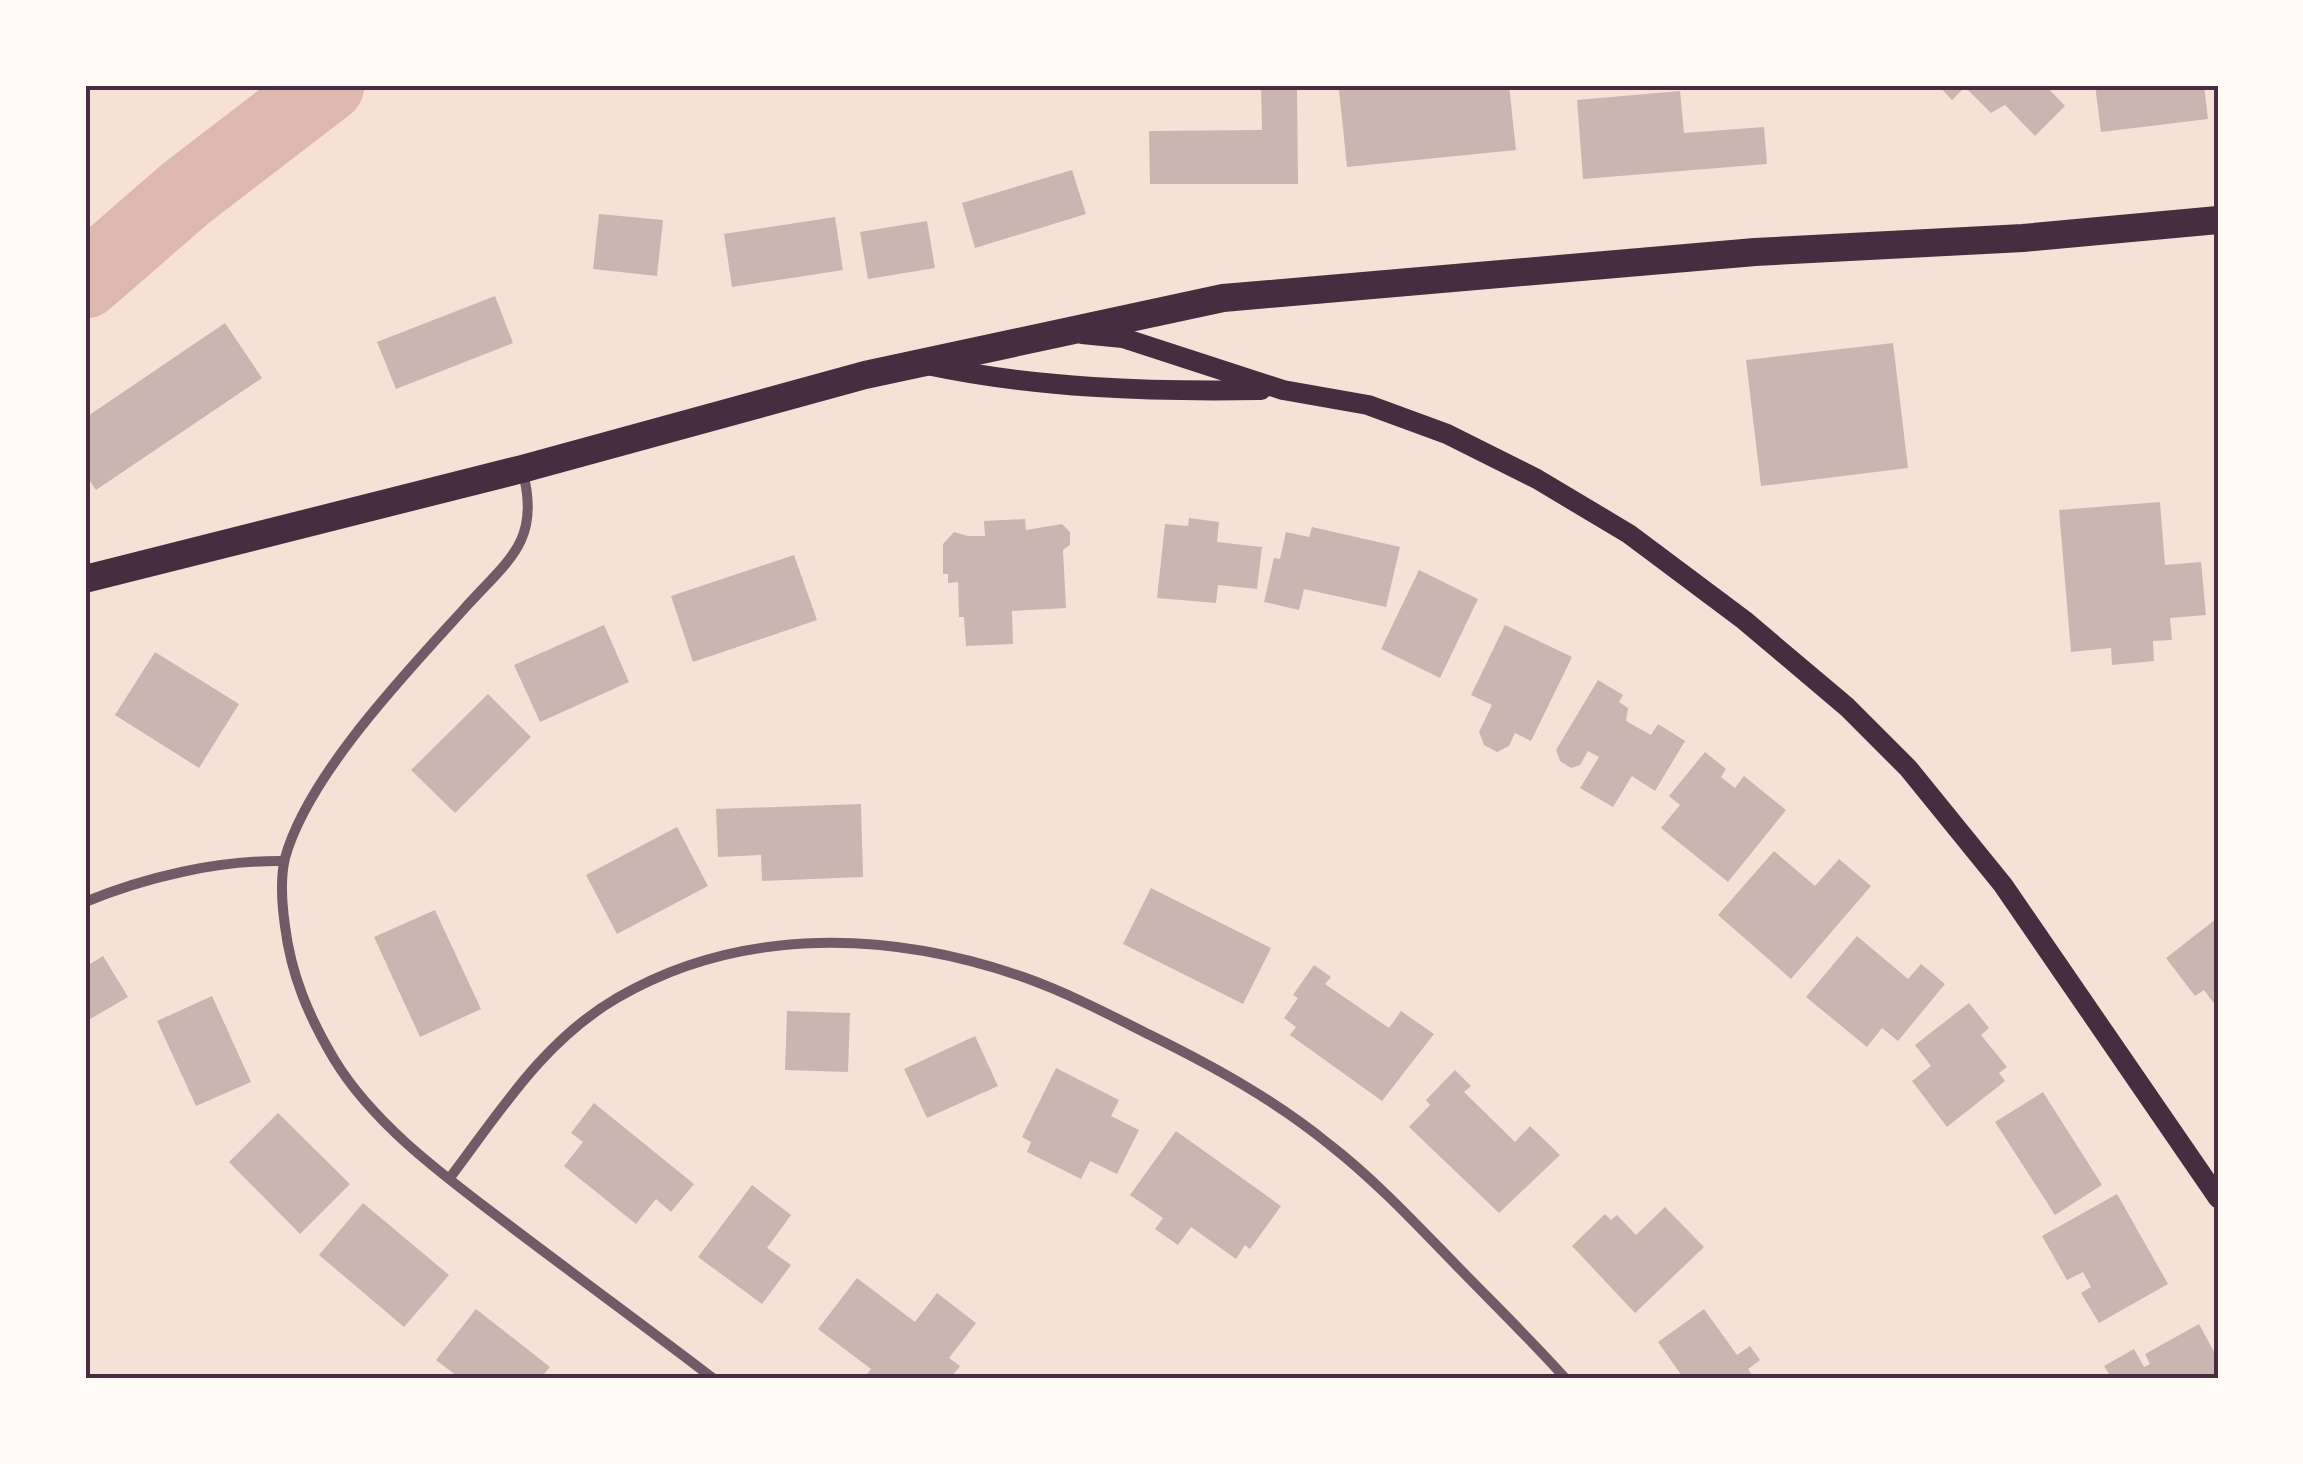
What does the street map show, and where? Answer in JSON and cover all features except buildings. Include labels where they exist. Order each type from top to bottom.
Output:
[{"type":"highway","points":[[85,579],[522,469],[918,363],[1222,298],[1755,252],[2024,238],[2218,220]]},
{"type":"main road","points":[[1061,332],[1123,338],[1283,390],[1368,405],[1446,434],[1537,479],[1629,534],[1744,620],[1847,707],[1908,768],[2003,885],[2218,1198]]},
{"type":"main road","points":[[918,363],[990,378],[1190,392],[1283,390]]},
{"type":"street","points":[[522,469],[530,511],[515,552],[334,763],[300,818],[284,861],[282,905],[292,968],[296,984],[335,1061],[359,1093],[449,1179],[714,1379]]},
{"type":"street","points":[[85,902],[114,890],[218,865],[284,861]]},
{"type":"street","points":[[449,1179],[553,1044],[614,999],[676,968],[791,942],[865,943],[945,956],[1026,978],[1124,1022],[1244,1084],[1331,1145],[1422,1231],[1566,1379]]},
{"type":"waterway","points":[[85,281],[185,194],[327,85]]}]
